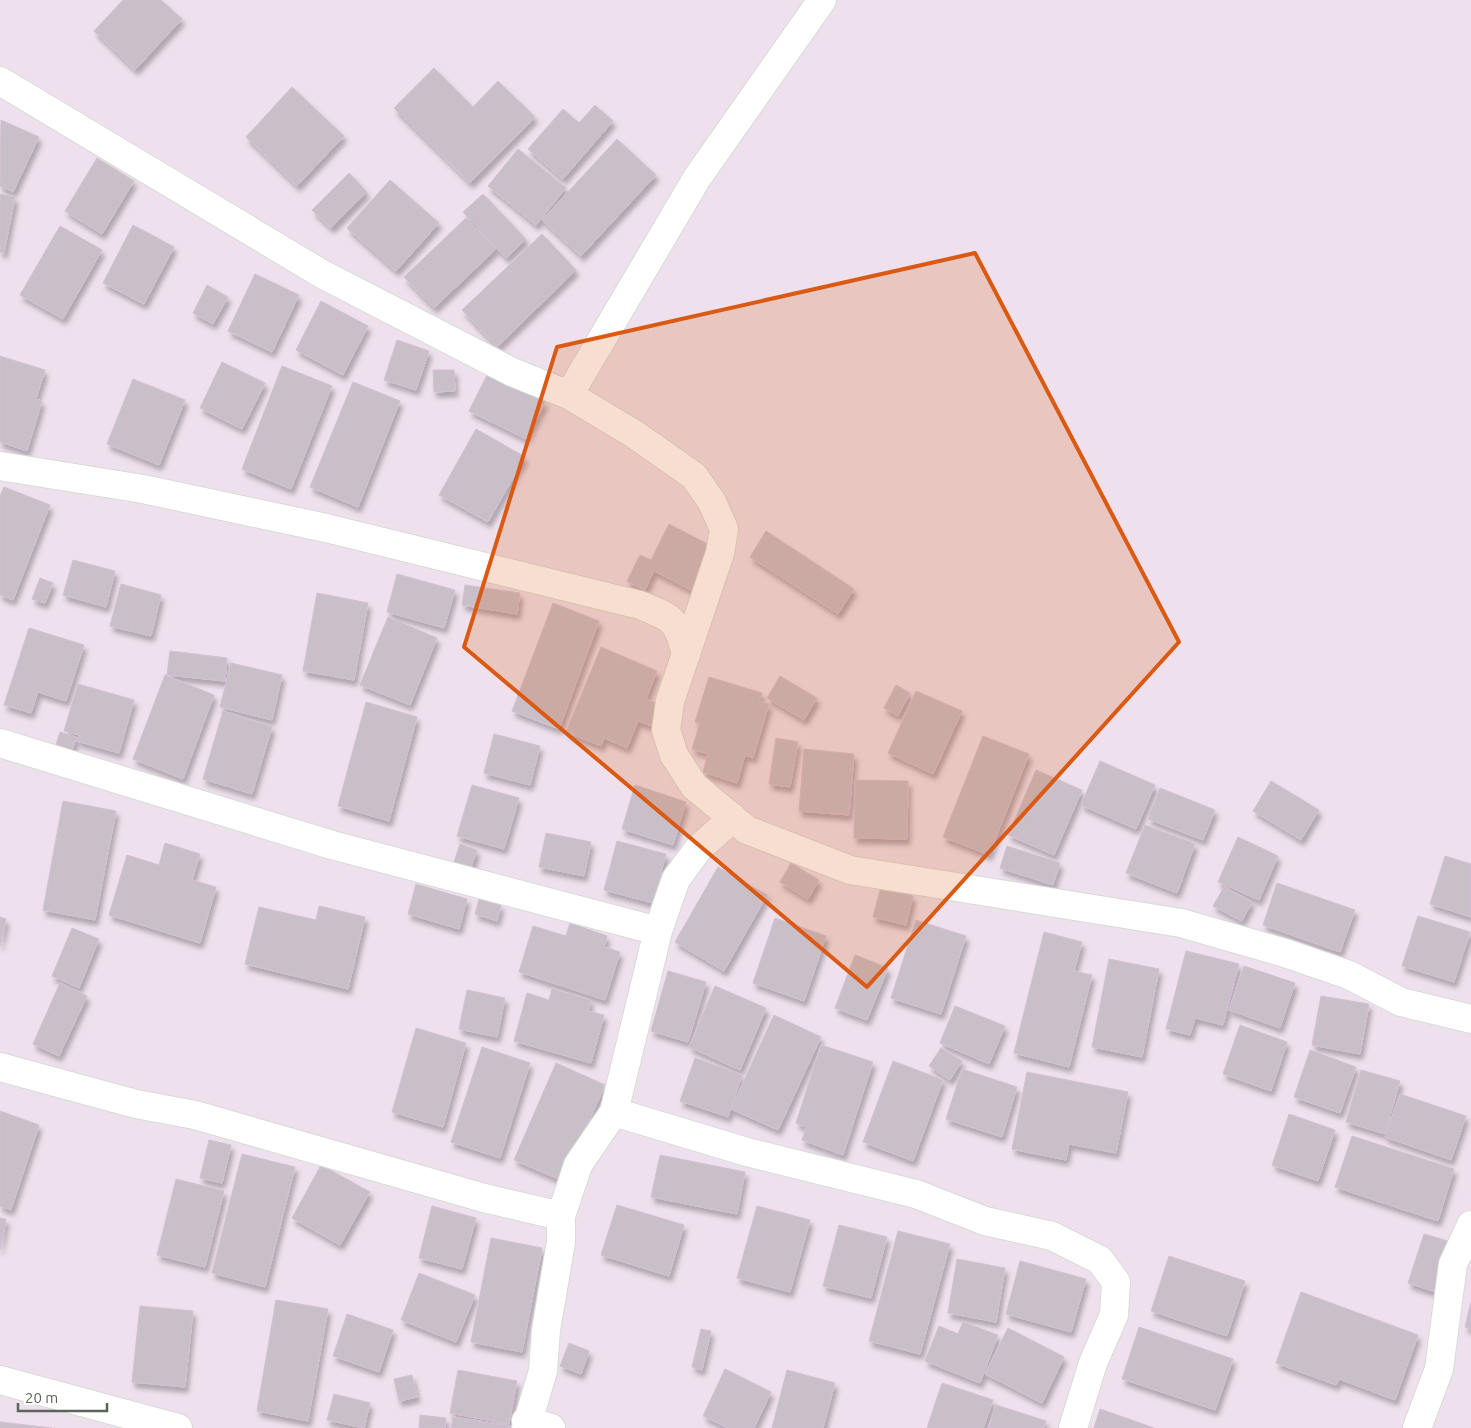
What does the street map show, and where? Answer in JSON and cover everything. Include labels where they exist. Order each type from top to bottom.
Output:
[{"type":"street","points":[[570,395],[698,178],[822,0]]},
{"type":"street","points":[[0,81],[322,274],[512,372],[570,395],[613,421],[694,476],[712,502],[724,529],[720,553],[670,701],[666,730],[674,755],[694,786],[747,830],[850,870],[1181,923],[1284,953],[1349,975],[1400,1002],[1471,1019]]},
{"type":"street","points":[[0,466],[143,489],[326,528],[640,605],[665,615],[680,629],[686,655]]},
{"type":"street","points":[[0,744],[332,845],[658,931]]},
{"type":"street","points":[[534,1426],[543,1371],[546,1330],[561,1242],[561,1216],[578,1165],[614,1112],[658,931],[676,879],[699,848],[733,818]]},
{"type":"street","points":[[0,1067],[136,1104],[195,1115],[484,1198],[561,1216]]},
{"type":"street","points":[[614,1112],[747,1152],[916,1194],[984,1221],[1052,1236],[1100,1260],[1116,1282],[1114,1315],[1093,1363],[1073,1428]]},
{"type":"street","points":[[1417,1428],[1439,1369],[1453,1264],[1471,1225]]},
{"type":"street","points":[[0,1380],[178,1428]]},
{"type":"highlighted area","points":[[975,253],[1179,642],[867,987],[464,647],[557,347]]},
{"type":"building","points":[[123,0],[161,0],[182,19],[135,70],[94,31]]},
{"type":"building","points":[[434,68],[473,107],[498,81],[535,117],[470,183],[394,108]]},
{"type":"building","points":[[292,87],[344,136],[297,186],[246,137]]},
{"type":"building","points":[[595,105],[613,121],[563,179],[528,149],[563,109],[579,123]]},
{"type":"building","points":[[1,120],[39,137],[13,192],[0,186]]},
{"type":"building","points":[[617,139],[656,175],[581,256],[542,220]]},
{"type":"building","points":[[518,149],[566,188],[536,225],[488,186]]},
{"type":"building","points":[[97,158],[134,181],[102,234],[65,211]]},
{"type":"building","points":[[349,173],[367,192],[331,228],[312,210]]},
{"type":"building","points":[[390,180],[439,223],[396,271],[347,228]]},
{"type":"building","points":[[0,194],[15,197],[4,253],[0,252]]},
{"type":"building","points":[[483,194],[526,239],[506,258],[463,212]]},
{"type":"building","points":[[466,218],[496,249],[434,308],[404,277]]},
{"type":"building","points":[[133,225],[174,247],[144,304],[103,283]]},
{"type":"building","points":[[60,226],[102,250],[63,319],[20,295]]},
{"type":"building","points":[[542,234],[576,270],[497,347],[462,310]]},
{"type":"building","points":[[255,274],[299,295],[272,352],[228,331]]},
{"type":"building","points":[[207,285],[228,297],[213,324],[193,313]]},
{"type":"building","points":[[321,301],[368,326],[343,375],[296,350]]},
{"type":"building","points":[[397,340],[429,351],[416,390],[384,380]]},
{"type":"building","points":[[0,356],[45,370],[36,399],[42,401],[27,451],[0,442]]},
{"type":"building","points":[[222,362],[265,383],[242,429],[200,408]]},
{"type":"building","points":[[282,366],[332,386],[291,489],[242,469]]},
{"type":"building","points":[[433,370],[454,370],[455,391],[434,392]]},
{"type":"building","points":[[488,373],[545,402],[526,439],[469,411]]},
{"type":"building","points":[[133,379],[185,400],[159,465],[107,444]]},
{"type":"building","points":[[353,382],[400,401],[358,507],[310,487]]},
{"type":"building","points":[[476,429],[525,457],[488,522],[439,495]]},
{"type":"building","points":[[4,487],[50,505],[13,600],[0,595],[0,496]]},
{"type":"building","points":[[669,524],[715,548],[693,591],[654,571],[645,590],[627,581],[640,555],[651,560]]},
{"type":"building","points":[[766,531],[854,589],[838,614],[750,557]]},
{"type":"building","points":[[73,560],[115,571],[106,607],[63,595]]},
{"type":"building","points":[[397,574],[455,590],[444,628],[387,612]]},
{"type":"building","points":[[40,578],[53,583],[45,603],[32,599]]},
{"type":"building","points":[[121,584],[161,595],[151,636],[110,626]]},
{"type":"building","points":[[465,585],[520,593],[517,614],[462,605]]},
{"type":"building","points":[[317,593],[368,603],[354,680],[303,671]]},
{"type":"building","points":[[553,603],[599,621],[559,729],[512,711]]},
{"type":"building","points":[[388,617],[437,638],[410,705],[360,685]]},
{"type":"building","points":[[29,628],[84,645],[66,701],[38,692],[31,713],[4,705]]},
{"type":"building","points":[[601,647],[657,671],[646,699],[660,705],[652,726],[638,721],[627,748],[604,738],[601,746],[566,732]]},
{"type":"building","points":[[170,651],[227,658],[225,681],[167,675]]},
{"type":"building","points":[[231,663],[282,675],[272,720],[220,707]]},
{"type":"building","points":[[165,675],[214,695],[183,779],[133,759]]},
{"type":"building","points":[[780,676],[817,698],[804,720],[767,698]]},
{"type":"building","points":[[709,677],[762,693],[759,701],[769,704],[753,758],[745,755],[737,783],[703,772],[708,754],[692,749],[700,723],[695,722]]},
{"type":"building","points":[[78,684],[134,700],[119,753],[77,741],[79,735],[64,731]]},
{"type":"building","points":[[896,685],[910,693],[898,716],[884,708]]},
{"type":"building","points":[[916,691],[962,711],[933,774],[888,753]]},
{"type":"building","points":[[366,702],[417,717],[389,821],[338,806]]},
{"type":"building","points":[[223,711],[272,727],[252,794],[203,779]]},
{"type":"building","points":[[60,732],[76,737],[71,754],[55,748]]},
{"type":"building","points":[[494,734],[540,746],[530,785],[484,773]]},
{"type":"building","points":[[983,736],[1029,754],[989,855],[943,837]]},
{"type":"building","points":[[776,738],[798,742],[790,787],[769,784]]},
{"type":"building","points":[[804,749],[854,754],[849,815],[799,811]]},
{"type":"building","points":[[1100,761],[1155,785],[1136,829],[1081,805]]},
{"type":"building","points":[[1036,770],[1082,790],[1054,855],[1008,835]]},
{"type":"building","points":[[855,780],[908,781],[907,839],[854,838]]},
{"type":"building","points":[[1271,781],[1319,810],[1301,840],[1253,811]]},
{"type":"building","points":[[472,785],[519,798],[504,849],[457,836]]},
{"type":"building","points":[[635,785],[686,802],[673,845],[622,829]]},
{"type":"building","points":[[1160,788],[1215,810],[1203,840],[1148,819]]},
{"type":"building","points":[[63,801],[116,811],[95,920],[43,910]]},
{"type":"building","points":[[1145,825],[1195,844],[1177,893],[1126,873]]},
{"type":"building","points":[[546,833],[591,842],[584,876],[539,867]]},
{"type":"building","points":[[1238,837],[1278,856],[1259,900],[1218,882]]},
{"type":"building","points":[[617,841],[666,854],[653,903],[604,890]]},
{"type":"building","points":[[165,843],[200,854],[192,880],[216,887],[200,943],[109,915],[127,855],[159,865]]},
{"type":"building","points":[[460,844],[477,850],[471,868],[454,862]]},
{"type":"building","points":[[1007,846],[1060,863],[1053,885],[1000,868]]},
{"type":"building","points":[[1445,856],[1471,864],[1471,917],[1430,904]]},
{"type":"building","points":[[791,863],[819,880],[808,899],[780,882]]},
{"type":"building","points":[[718,867],[767,895],[724,971],[675,942]]},
{"type":"building","points":[[1277,883],[1355,910],[1340,952],[1263,925]]},
{"type":"building","points":[[416,884],[467,899],[459,929],[408,914]]},
{"type":"building","points":[[881,887],[913,896],[906,925],[873,917]]},
{"type":"building","points":[[1224,887],[1252,902],[1242,921],[1213,906]]},
{"type":"building","points":[[479,899],[501,905],[497,921],[475,914]]},
{"type":"building","points":[[319,906],[365,917],[348,989],[245,964],[259,907],[316,920]]},
{"type":"building","points":[[1418,916],[1470,932],[1454,982],[1402,966]]},
{"type":"building","points":[[0,917],[6,919],[0,946]]},
{"type":"building","points":[[775,918],[826,936],[804,1001],[753,983]]},
{"type":"building","points":[[916,920],[966,936],[941,1014],[891,998]]},
{"type":"building","points":[[570,923],[607,936],[604,947],[620,952],[605,1000],[519,972],[533,926],[566,936]]},
{"type":"building","points":[[72,928],[99,939],[79,988],[52,976]]},
{"type":"building","points":[[1044,932],[1082,942],[1074,971],[1092,975],[1069,1067],[1014,1053]]},
{"type":"building","points":[[1186,951],[1239,964],[1223,1025],[1195,1018],[1190,1035],[1166,1029]]},
{"type":"building","points":[[855,955],[888,968],[867,1020],[835,1008]]},
{"type":"building","points":[[1109,959],[1159,969],[1142,1057],[1092,1047]]},
{"type":"building","points":[[1244,966],[1295,983],[1280,1028],[1229,1010]]},
{"type":"building","points":[[668,971],[706,982],[688,1042],[651,1031]]},
{"type":"building","points":[[60,983],[87,996],[59,1056],[33,1044]]},
{"type":"building","points":[[715,986],[766,1008],[740,1070],[689,1047]]},
{"type":"building","points":[[552,989],[591,1000],[588,1011],[604,1015],[591,1063],[514,1041],[527,993],[549,1000]]},
{"type":"building","points":[[467,990],[505,998],[497,1037],[459,1029]]},
{"type":"building","points":[[1321,996],[1369,1004],[1360,1054],[1312,1045]]},
{"type":"building","points":[[955,1006],[1005,1026],[989,1064],[940,1043]]},
{"type":"building","points":[[774,1015],[821,1037],[778,1130],[731,1109]]},
{"type":"building","points":[[1240,1025],[1287,1042],[1271,1091],[1223,1074]]},
{"type":"building","points":[[416,1028],[466,1043],[443,1127],[392,1112]]},
{"type":"building","points":[[821,1045],[873,1062],[843,1155],[802,1140],[806,1127],[796,1123]]},
{"type":"building","points":[[482,1047],[530,1063],[500,1158],[451,1142]]},
{"type":"building","points":[[941,1048],[962,1061],[950,1080],[929,1066]]},
{"type":"building","points":[[1310,1050],[1356,1067],[1340,1113],[1294,1097]]},
{"type":"building","points":[[695,1058],[742,1075],[728,1117],[680,1101]]},
{"type":"building","points":[[893,1061],[943,1080],[913,1161],[863,1142]]},
{"type":"building","points":[[556,1063],[605,1085],[563,1181],[514,1160]]},
{"type":"building","points":[[962,1069],[1017,1087],[1002,1137],[946,1119]]},
{"type":"building","points":[[1361,1070],[1400,1081],[1385,1134],[1346,1122]]},
{"type":"building","points":[[1027,1072],[1128,1092],[1116,1153],[1069,1144],[1066,1160],[1012,1149]]},
{"type":"building","points":[[1400,1094],[1466,1116],[1451,1160],[1385,1137]]},
{"type":"building","points":[[0,1111],[39,1125],[11,1210],[0,1206]]},
{"type":"building","points":[[1289,1114],[1335,1130],[1318,1181],[1272,1165]]},
{"type":"building","points":[[1352,1136],[1454,1169],[1438,1221],[1335,1187]]},
{"type":"building","points":[[209,1140],[231,1145],[222,1183],[200,1178]]},
{"type":"building","points":[[242,1154],[295,1167],[265,1287],[212,1273]]},
{"type":"building","points":[[660,1155],[745,1172],[737,1214],[651,1197]]},
{"type":"building","points":[[321,1165],[370,1192],[340,1245],[292,1218]]},
{"type":"building","points":[[176,1179],[224,1191],[205,1267],[157,1255]]},
{"type":"building","points":[[617,1205],[684,1225],[669,1276],[601,1255]]},
{"type":"building","points":[[432,1206],[476,1218],[462,1269],[419,1258]]},
{"type":"building","points":[[757,1206],[810,1220],[790,1292],[737,1278]]},
{"type":"building","points":[[0,1218],[6,1219],[0,1250]]},
{"type":"building","points":[[839,1225],[887,1237],[871,1298],[823,1286]]},
{"type":"building","points":[[898,1231],[950,1244],[920,1354],[869,1341]]},
{"type":"building","points":[[1424,1234],[1451,1242],[1435,1292],[1408,1283]]},
{"type":"building","points":[[491,1238],[542,1248],[522,1352],[471,1342]]},
{"type":"building","points":[[1169,1256],[1245,1281],[1227,1336],[1151,1311]]},
{"type":"building","points":[[957,1259],[1005,1268],[996,1322],[948,1313]]},
{"type":"building","points":[[1020,1261],[1086,1279],[1071,1332],[1006,1314]]},
{"type":"building","points":[[419,1273],[475,1295],[456,1342],[401,1320]]},
{"type":"building","points":[[1301,1292],[1418,1335],[1395,1400],[1339,1379],[1336,1385],[1276,1363]]},
{"type":"building","points":[[276,1300],[328,1309],[308,1421],[257,1411]]},
{"type":"building","points":[[1471,1302],[1471,1329],[1465,1327]]},
{"type":"building","points":[[140,1306],[193,1311],[185,1387],[132,1382]]},
{"type":"building","points":[[347,1314],[393,1330],[379,1372],[333,1356]]},
{"type":"building","points":[[963,1322],[998,1335],[980,1383],[925,1361],[939,1326],[958,1334]]},
{"type":"building","points":[[1139,1327],[1233,1359],[1215,1410],[1122,1379]]},
{"type":"building","points":[[1008,1328],[1064,1357],[1042,1403],[985,1374]]},
{"type":"building","points":[[701,1329],[711,1331],[702,1370],[692,1367]]},
{"type":"building","points":[[569,1343],[589,1351],[581,1374],[560,1366]]},
{"type":"building","points":[[725,1369],[771,1392],[754,1428],[728,1428],[703,1416]]},
{"type":"building","points":[[458,1370],[517,1381],[509,1424],[450,1413]]},
{"type":"building","points":[[787,1370],[835,1383],[823,1428],[772,1428]]},
{"type":"building","points":[[412,1375],[417,1397],[399,1401],[394,1379]]},
{"type":"building","points":[[942,1383],[993,1400],[983,1428],[927,1428]]},
{"type":"building","points":[[334,1394],[370,1403],[364,1428],[327,1420]]},
{"type":"building","points":[[996,1405],[1046,1421],[1043,1428],[989,1428]]},
{"type":"building","points":[[1100,1409],[1154,1428],[1094,1428]]},
{"type":"building","points":[[420,1415],[446,1418],[445,1428],[419,1428]]},
{"type":"building","points":[[453,1417],[512,1426],[511,1428],[451,1428]]},
{"type":"building","points":[[0,1422],[52,1428],[0,1428]]}]
